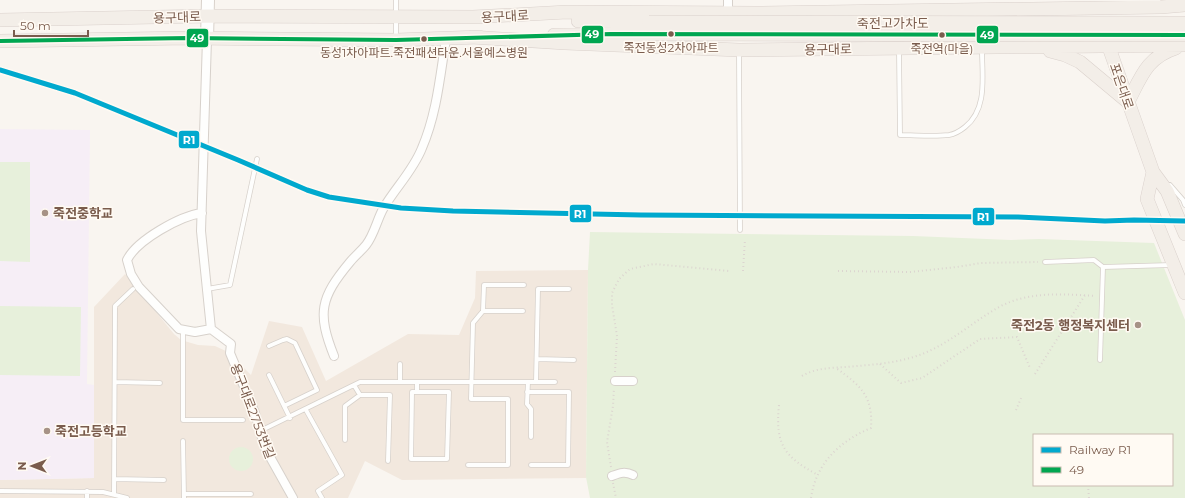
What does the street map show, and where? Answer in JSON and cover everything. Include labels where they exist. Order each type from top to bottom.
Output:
[{"type":"main road","points":[[1162,3],[1154,19],[1154,28],[1161,40],[1168,45]]},
{"type":"main road","name":"포은대로","points":[[1093,4],[1153,172],[1167,191],[1185,234]]},
{"type":"main road","name":"용구대로","points":[[0,20],[208,16],[473,17],[728,6],[1185,4]]},
{"type":"main road","name":"용구대로","points":[[473,17],[648,28]]},
{"type":"main road","name":"죽전고가차도","points":[[648,28],[1185,23]]},
{"type":"main road","name":"용구대로","points":[[0,41],[188,38],[208,40],[446,39],[566,34],[648,28]]},
{"type":"main road","name":"죽전고가차도","points":[[648,28],[1185,42]]},
{"type":"main road","name":"용구대로","points":[[472,37],[566,43],[739,50],[1168,45],[1185,42]]},
{"type":"main road","points":[[1034,47],[1065,55],[1080,62],[1128,102],[1143,74],[1156,57],[1185,42]]},
{"type":"main road","points":[[1153,172],[1147,199],[1185,293]]},
{"type":"street","points":[[202,213],[185,218],[163,228],[131,252],[127,260],[131,274],[139,288],[179,329],[195,332],[211,329],[201,243],[208,40],[208,0]]},
{"type":"street","points":[[334,356],[324,326],[323,313],[325,300],[340,275],[351,261],[368,244],[384,208],[413,166],[422,148],[436,102],[446,39]]},
{"type":"street","name":"용구대로2753번길","points":[[211,329],[231,344],[230,353],[255,413],[259,432],[265,448],[294,498]]},
{"type":"street","points":[[615,381],[633,381]]},
{"type":"street","points":[[612,476],[622,472],[627,472],[633,475]]},
{"type":"lane","points":[[396,0],[396,40]]},
{"type":"lane","points":[[899,48],[900,135],[948,135],[961,130],[973,120],[978,113],[982,98],[982,47]]},
{"type":"lane","points":[[739,50],[740,230]]},
{"type":"lane","points":[[206,289],[230,285],[257,159]]},
{"type":"lane","points":[[1153,172],[1172,187],[1183,200],[1185,205]]},
{"type":"lane","points":[[1045,262],[1094,260],[1102,267],[1174,265]]},
{"type":"lane","points":[[1100,360],[1102,267]]},
{"type":"lane","points":[[468,465],[508,465],[508,399],[471,399],[473,323],[483,311],[484,285],[524,285]]},
{"type":"lane","points":[[114,494],[115,306],[133,288]]},
{"type":"lane","points":[[536,382],[538,289],[569,289]]},
{"type":"lane","points":[[483,311],[523,311]]},
{"type":"lane","points":[[184,330],[183,420],[243,420]]},
{"type":"lane","points":[[269,346],[287,339],[295,343],[317,390],[284,406]]},
{"type":"lane","points":[[537,359],[574,360]]},
{"type":"lane","points":[[400,364],[400,382]]},
{"type":"lane","points":[[269,375],[290,418]]},
{"type":"lane","points":[[115,382],[160,383]]},
{"type":"lane","points":[[259,432],[290,418],[360,382],[555,382]]},
{"type":"lane","points":[[417,382],[417,392]]},
{"type":"lane","points":[[528,382],[527,404],[531,409],[531,437]]},
{"type":"lane","points":[[354,385],[360,395]]},
{"type":"lane","points":[[412,392],[417,392],[449,392],[448,459],[411,459],[412,392]]},
{"type":"lane","points":[[527,392],[569,392],[568,465],[531,465]]},
{"type":"lane","points":[[345,440],[345,406],[360,395],[390,395],[388,461]]},
{"type":"lane","points":[[306,410],[342,475],[318,491],[322,498]]},
{"type":"lane","points":[[184,441],[184,496],[251,494]]},
{"type":"lane","points":[[114,479],[164,480]]},
{"type":"lane","points":[[0,491],[87,491],[103,492],[126,498]]},
{"type":"lane","points":[[87,491],[87,498]]},
{"type":"path","points":[[743,271],[744,239]]},
{"type":"path","points":[[838,271],[910,272],[981,263],[1045,262]]},
{"type":"path","points":[[616,498],[607,442],[613,406],[617,336],[612,304],[612,293],[619,279],[630,269],[654,264],[729,271]]},
{"type":"path","points":[[802,376],[808,372],[826,368],[880,364],[910,358],[934,349],[953,339],[1001,306],[1021,298],[1059,294],[1096,296]]},
{"type":"path","points":[[1036,374],[1085,296]]},
{"type":"path","points":[[880,364],[901,383],[922,378],[980,339],[1017,337],[1030,368]]},
{"type":"path","points":[[811,498],[814,484],[826,460],[837,448],[859,433],[871,428],[871,410],[869,401],[853,381],[835,368]]},
{"type":"path","points":[[1016,410],[1022,396]]},
{"type":"path","points":[[778,405],[778,430],[779,438],[783,446],[788,454],[802,467],[818,475]]},
{"type":"path","points":[[1088,486],[1089,498]]},
{"type":"shaded area","points":[[0,129],[90,130],[87,384],[94,385],[94,478],[0,480]]},
{"type":"shaded area","points":[[588,270],[586,478],[402,480],[365,461],[348,498],[0,498],[0,480],[94,478],[94,307],[125,274],[174,334],[181,340],[198,345],[215,346],[228,352],[251,375],[269,321],[302,327],[326,381],[408,334],[459,335],[475,298],[476,271]]},
{"type":"green space","points":[[0,162],[30,162],[30,262],[0,261]]},
{"type":"green space","points":[[590,232],[913,236],[1154,243],[1185,320],[1185,498],[590,498],[586,477],[588,270]]},
{"type":"green space","points":[[0,306],[81,307],[80,376],[0,375]]},
{"type":"green space","points":[[241,447],[249,451],[253,459],[249,467],[241,471],[233,467],[229,459],[233,451]]},
{"type":"rail line","name":"R1","points":[[0,70],[75,93],[307,190],[329,197],[401,208],[453,211],[641,215],[1018,217],[1105,221],[1185,221]]},
{"type":"transit line","name":"49","points":[[0,41],[188,38],[396,40],[611,34],[1185,35]]},
{"type":"place","name":"죽전동성2차아파트","points":[[671,34]]},
{"type":"place","name":"죽전역(마을)","points":[[942,35]]},
{"type":"place","name":"동성1차아파트.죽전패션타운.서울예스병원","points":[[424,39]]},
{"type":"place","name":"죽전중학교","points":[[45,213]]},
{"type":"place","name":"죽전2동 행정복지센터","points":[[1138,325]]},
{"type":"place","name":"죽전고등학교","points":[[47,431]]}]
